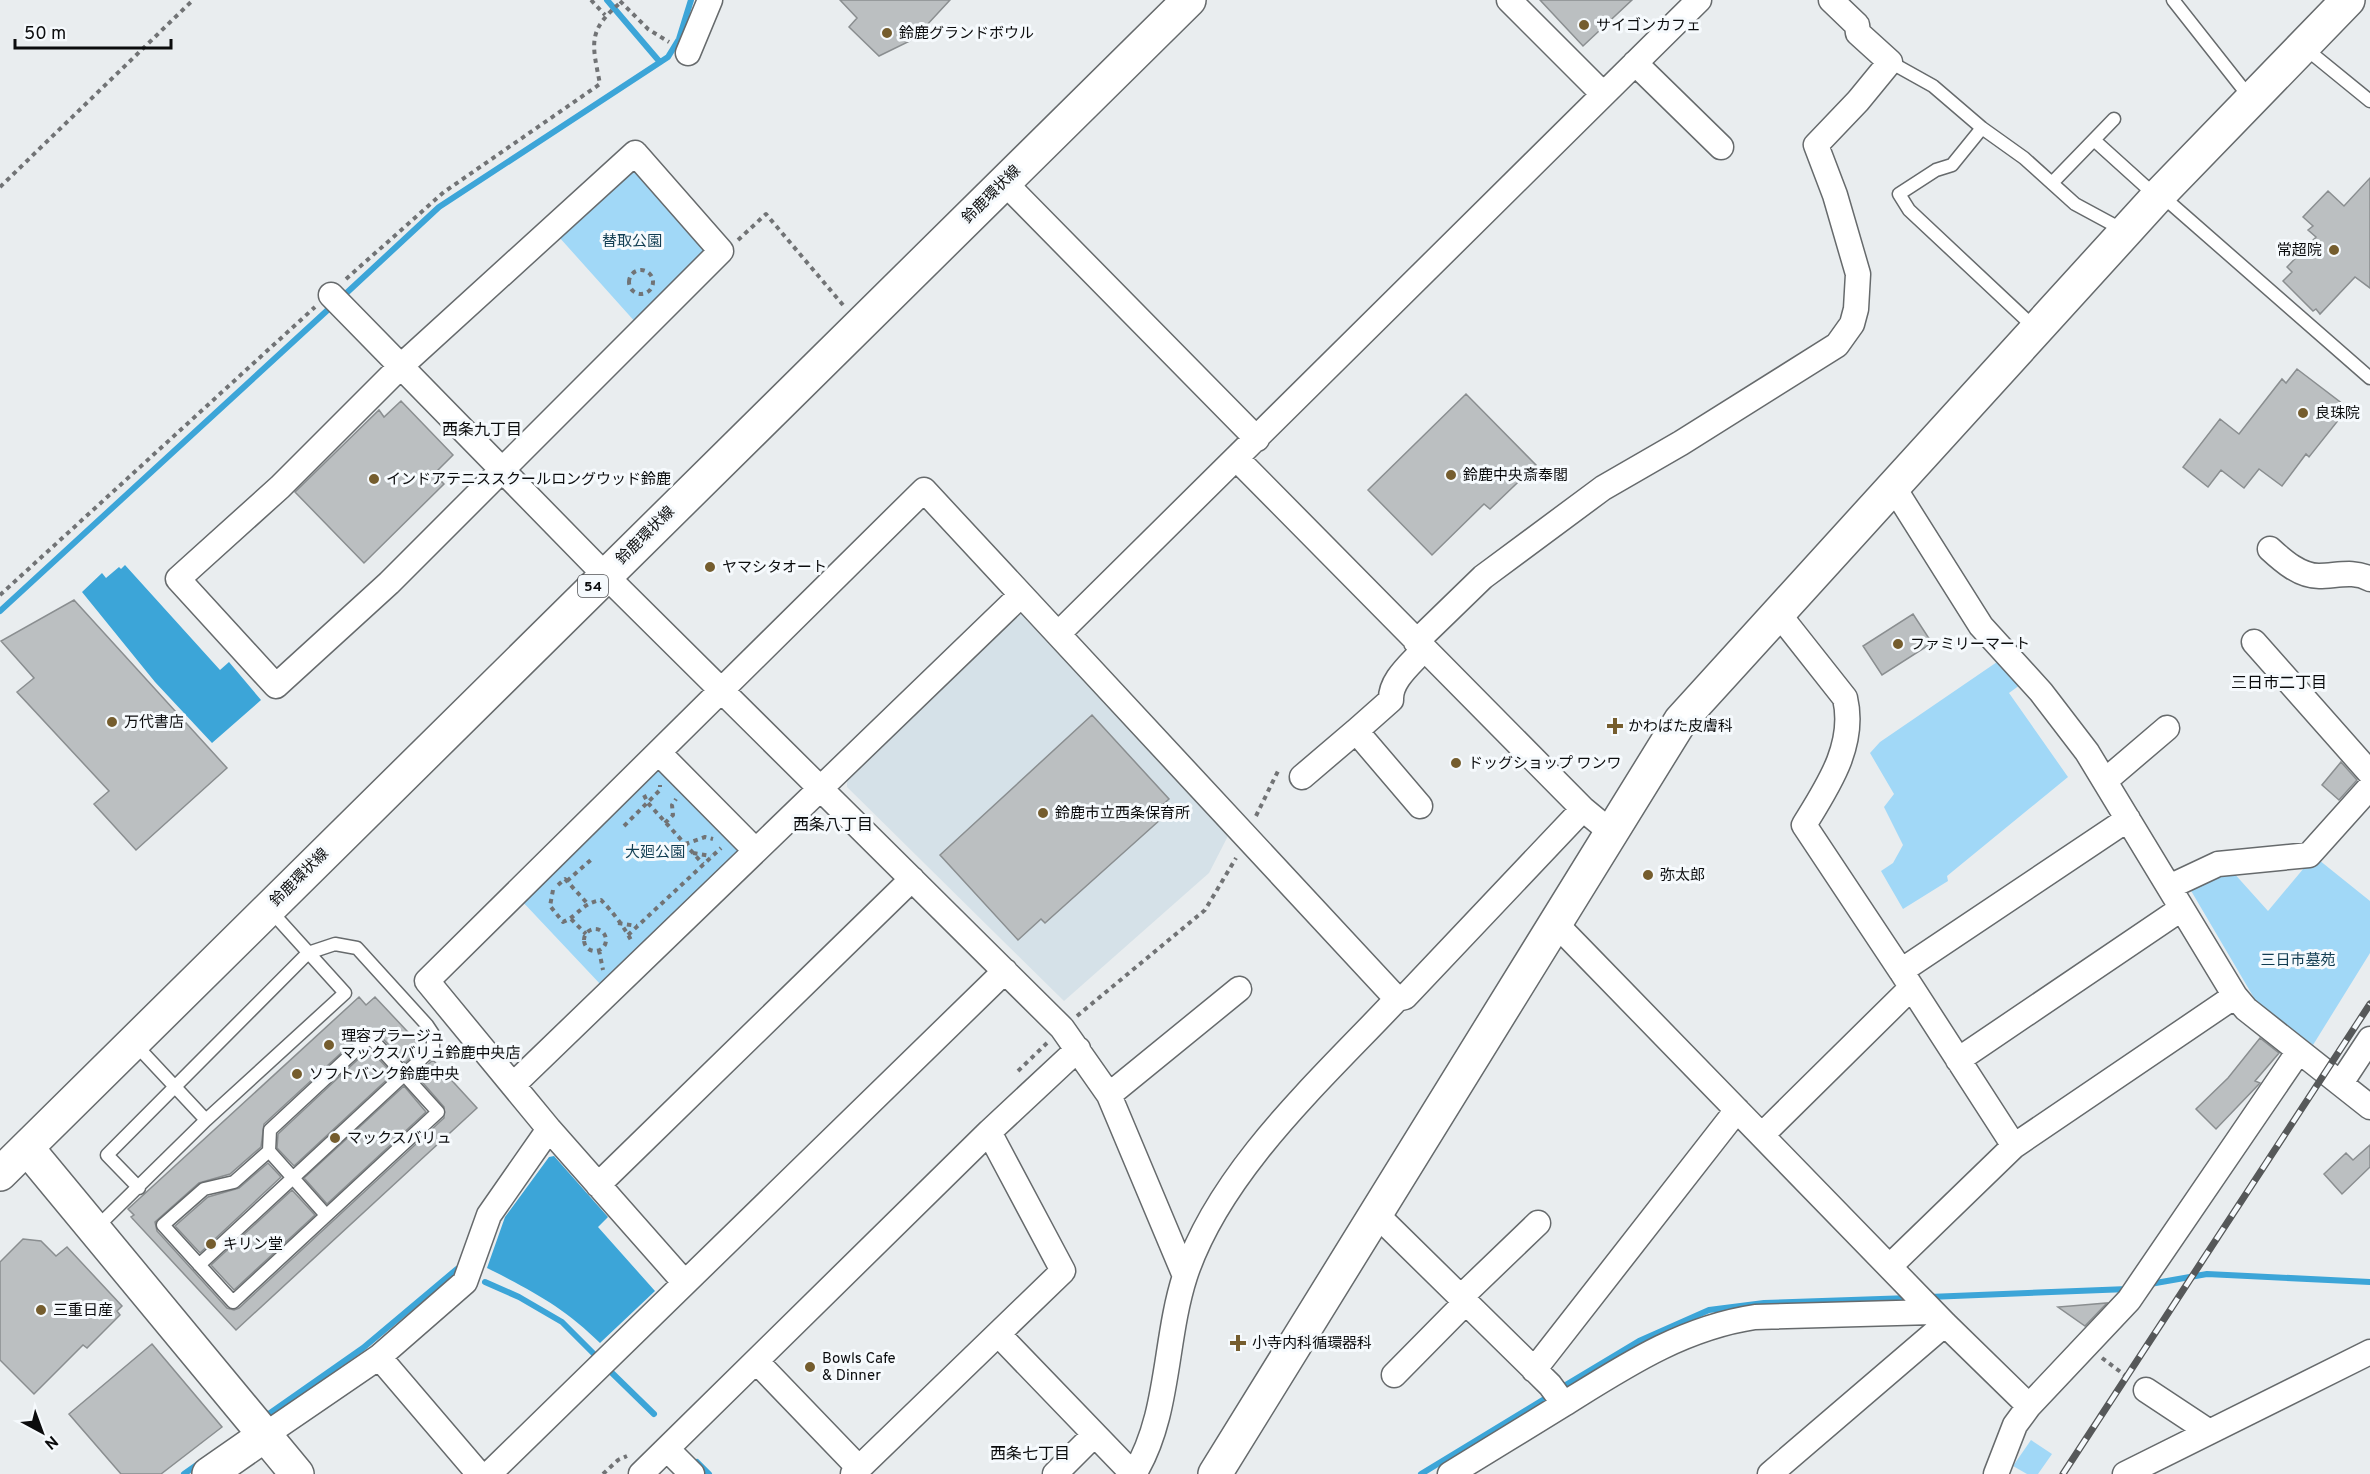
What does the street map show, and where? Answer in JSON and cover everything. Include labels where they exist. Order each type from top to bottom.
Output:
[{"type":"street","points":[[688,53],[710,0]]},
{"type":"street","name":"鈴鹿環状線","points":[[0,1174],[1003,181],[1189,0]]},
{"type":"street","points":[[1509,0],[1603,94]]},
{"type":"street","points":[[1058,634],[1699,0]]},
{"type":"street","points":[[1302,777],[1391,700],[1390,691],[1420,645],[1483,577],[1603,488],[1681,444],[1836,345],[1852,324],[1856,309],[1858,274],[1835,195],[1816,145],[1858,101],[1890,62],[1858,33],[1857,25],[1831,0]]},
{"type":"street","points":[[1215,1474],[1681,720],[2126,231],[2348,0]]},
{"type":"street","points":[[1635,63],[1720,147]]},
{"type":"street","points":[[635,153],[721,251],[388,583],[276,686],[178,579],[280,487],[400,367],[635,153]]},
{"type":"street","points":[[1003,181],[1257,439]]},
{"type":"street","points":[[336,300],[605,575],[1062,1028],[1109,1095],[1185,1276]]},
{"type":"street","points":[[1237,459],[1583,809],[1612,833]]},
{"type":"street","points":[[1894,488],[1981,626],[2041,692],[2106,780],[2235,996],[2246,1009],[2370,1107]]},
{"type":"street","points":[[685,1283],[549,1130],[427,981],[924,490],[1397,999]]},
{"type":"street","points":[[2270,549],[2300,572],[2316,576],[2350,574],[2370,579]]},
{"type":"street","points":[[513,1085],[1021,595]]},
{"type":"street","points":[[1777,612],[1845,698],[1847,707],[1847,736],[1840,760],[1825,792],[1804,825],[2014,1146]]},
{"type":"street","points":[[2254,642],[2370,773]]},
{"type":"street","points":[[2106,780],[2167,728]]},
{"type":"street","points":[[1356,731],[1420,806]]},
{"type":"street","points":[[659,753],[756,850]]},
{"type":"street","points":[[2169,887],[2218,864],[2308,855],[2370,787]]},
{"type":"street","points":[[998,1334],[1133,1474],[1145,1457],[1156,1420],[1185,1276],[1217,1208],[1265,1141],[1397,999],[1404,997],[1583,809]]},
{"type":"street","points":[[1761,1135],[1906,980],[2128,819]]},
{"type":"street","points":[[597,1185],[912,879]]},
{"type":"street","points":[[1958,1060],[2181,909]]},
{"type":"street","points":[[1556,924],[1929,1307],[2029,1406]]},
{"type":"street","points":[[489,1474],[1005,971]]},
{"type":"street","points":[[1109,1095],[1239,989]]},
{"type":"street","points":[[1890,1266],[2014,1146],[2235,996]]},
{"type":"street","points":[[2341,1083],[2370,1039]]},
{"type":"street","points":[[641,1474],[989,1131],[1078,1049]]},
{"type":"street","points":[[1996,1474],[2015,1425],[2029,1406],[2129,1300],[2299,1051]]},
{"type":"street","points":[[1450,1474],[1549,1386],[1737,1110]]},
{"type":"street","points":[[208,1474],[256,1424],[379,1357],[465,1282],[489,1215],[549,1130]]},
{"type":"street","points":[[756,1361],[856,1471],[1063,1271],[989,1131]]},
{"type":"street","points":[[27,1148],[297,1474]]},
{"type":"street","points":[[1375,1213],[1549,1386]]},
{"type":"street","points":[[1394,1375],[1463,1299],[1538,1223]]},
{"type":"street","points":[[1549,1386],[1641,1355],[1675,1339],[1727,1322],[1755,1317],[1929,1307]]},
{"type":"street","points":[[1770,1474],[1929,1307]]},
{"type":"street","points":[[2126,1474],[2370,1352]]},
{"type":"street","points":[[379,1357],[479,1474]]},
{"type":"street","points":[[2146,1390],[2208,1431]]},
{"type":"street","points":[[1054,1474],[1094,1435]]},
{"type":"street","points":[[667,1449],[692,1474]]},
{"type":"lane","points":[[2173,0],[2252,100]]},
{"type":"lane","points":[[2304,48],[2370,101]]},
{"type":"lane","points":[[1890,62],[1933,86],[1982,128],[2024,158],[2075,204],[2126,231]]},
{"type":"lane","points":[[2052,183],[2114,119]]},
{"type":"lane","points":[[1982,128],[1952,165],[1936,170],[1899,194],[1909,210],[2037,330]]},
{"type":"lane","points":[[2094,140],[2370,378]]},
{"type":"lane","points":[[95,1230],[206,1120],[345,993],[267,908]]},
{"type":"lane","points":[[139,1188],[107,1155],[308,953],[335,944],[357,948],[427,1025],[433,1034],[433,1048],[199,1265]]},
{"type":"lane","points":[[269,1151],[234,1182],[204,1189],[163,1225],[233,1302],[438,1112],[370,1037],[270,1130],[269,1151],[326,1215]]},
{"type":"lane","points":[[133,1042],[206,1120]]},
{"type":"path","points":[[0,187],[193,0]]},
{"type":"path","points":[[591,0],[606,14]]},
{"type":"path","points":[[0,595],[336,300],[444,192],[600,84],[592,42],[606,14],[619,2],[648,29],[667,41]]},
{"type":"path","points":[[721,251],[728,249],[766,214],[843,305]]},
{"type":"path","points":[[638,271],[645,271],[651,276],[653,284],[649,291],[638,294],[629,286],[630,279],[638,271]]},
{"type":"path","points":[[624,826],[660,790],[657,783],[653,785]]},
{"type":"path","points":[[638,788],[648,803],[703,864]]},
{"type":"path","points":[[644,794],[648,790]]},
{"type":"path","points":[[628,935],[721,848]]},
{"type":"path","points":[[693,853],[712,856]]},
{"type":"path","points":[[593,858],[551,892],[550,906],[563,922],[571,919],[587,903],[602,900],[615,914],[617,923],[632,940],[632,946]]},
{"type":"path","points":[[567,881],[587,903]]},
{"type":"path","points":[[571,919],[586,934]]},
{"type":"path","points":[[617,923],[638,926]]},
{"type":"path","points":[[591,930],[598,930],[606,937],[603,947],[597,951],[590,950],[585,944],[586,934],[591,930]]},
{"type":"path","points":[[2086,1347],[2146,1390]]},
{"type":"shaded area","points":[[125,565],[220,670],[229,662],[261,700],[212,743],[155,682],[82,592],[102,573],[106,578]]},
{"type":"shaded area","name":"鈴鹿市立西条保育所","points":[[1016,610],[1026,610],[1230,832],[1209,873],[1064,1001],[847,787],[847,774]]},
{"type":"shaded area","points":[[554,1156],[608,1217],[598,1227],[655,1291],[600,1343],[574,1320],[547,1301],[487,1268],[505,1217],[549,1157]]},
{"type":"green space","name":"替取公園","points":[[640,171],[704,246],[704,256],[637,324],[559,237],[630,172]]},
{"type":"green space","points":[[1997,662],[2020,685],[2009,693],[2068,777],[1947,876],[1948,881],[1903,909],[1881,871],[1893,863],[1903,845],[1884,807],[1894,794],[1870,753],[1880,742]]},
{"type":"green space","name":"大廻公園","points":[[664,767],[741,844],[740,855],[602,986],[520,899],[655,768]]},
{"type":"green space","name":"三日市墓苑","points":[[2314,856],[2370,901],[2370,953],[2313,1045],[2257,1003],[2190,889],[2232,871],[2268,911]]},
{"type":"green space","points":[[2031,1440],[2052,1454],[2038,1474],[2027,1474],[2013,1466]]},
{"type":"building","name":"鈴鹿グランドボウル","points":[[840,0],[950,0],[914,39],[879,56],[849,27],[857,18]]},
{"type":"building","name":"サイゴンカフェ","points":[[1540,0],[1632,0],[1583,46]]},
{"type":"building","name":"常超院","points":[[2370,178],[2370,288],[2355,277],[2320,314],[2316,309],[2313,311],[2283,281],[2292,272],[2287,267],[2316,237],[2308,230],[2313,226],[2303,217],[2328,191],[2344,206]]},
{"type":"building","points":[[2297,369],[2348,408],[2309,457],[2306,454],[2282,486],[2259,469],[2244,488],[2221,470],[2208,487],[2183,467],[2220,419],[2239,434],[2282,379],[2286,383]]},
{"type":"building","points":[[1466,394],[1536,465],[1490,509],[1484,504],[1432,555],[1368,490]]},
{"type":"building","name":"インドアテニススクールロングウッド鈴鹿","points":[[401,401],[453,455],[434,474],[444,484],[364,563],[295,492],[379,410],[384,417]]},
{"type":"building","points":[[74,600],[227,768],[136,850],[94,804],[109,791],[17,692],[34,678],[1,641]]},
{"type":"building","name":"ファミリーマート","points":[[1913,614],[1932,643],[1882,675],[1863,646]]},
{"type":"building","points":[[1092,715],[1169,799],[1155,812],[1161,819],[1045,923],[1041,919],[1018,940],[940,855]]},
{"type":"building","points":[[2341,762],[2357,780],[2339,800],[2322,785]]},
{"type":"building","points":[[359,997],[366,1005],[375,997],[422,1047],[405,1063],[376,1031],[365,1031],[264,1124],[261,1147],[230,1174],[199,1183],[155,1222],[157,1231],[227,1308],[234,1310],[239,1308],[444,1118],[444,1107],[416,1075],[433,1060],[477,1108],[236,1330],[131,1217],[134,1215],[128,1209]]},
{"type":"building","points":[[2260,1038],[2279,1053],[2255,1081],[2260,1083],[2216,1129],[2196,1109],[2228,1078]]},
{"type":"building","points":[[369,1049],[393,1074],[294,1166],[277,1148],[278,1134]]},
{"type":"building","points":[[404,1086],[426,1112],[327,1204],[304,1178]]},
{"type":"building","points":[[2370,1145],[2370,1167],[2342,1194],[2324,1174],[2346,1153],[2353,1160]]},
{"type":"building","points":[[268,1163],[281,1177],[200,1253],[175,1226],[208,1197],[239,1188]]},
{"type":"building","points":[[292,1190],[315,1215],[234,1290],[211,1265]]},
{"type":"building","points":[[23,1239],[41,1241],[56,1256],[67,1247],[122,1306],[117,1311],[120,1315],[87,1348],[83,1345],[34,1394],[0,1360],[0,1262]]},
{"type":"building","points":[[2107,1303],[2085,1326],[2058,1307]]},
{"type":"building","points":[[152,1344],[222,1427],[161,1474],[121,1474],[69,1414]]},
{"type":"waterway","points":[[607,0],[659,61]]},
{"type":"waterway","points":[[340,299],[439,207],[668,57],[679,39],[691,0]]},
{"type":"waterway","points":[[0,611],[332,306]]},
{"type":"waterway","points":[[263,1418],[363,1348],[457,1269]]},
{"type":"waterway","points":[[2150,1284],[2207,1274],[2370,1282]]},
{"type":"waterway","points":[[485,1282],[519,1297],[562,1322],[596,1356]]},
{"type":"waterway","points":[[1929,1297],[2128,1289]]},
{"type":"waterway","points":[[1559,1389],[1639,1341],[1709,1310],[1764,1303],[1910,1298]]},
{"type":"waterway","points":[[611,1372],[654,1414]]},
{"type":"waterway","points":[[1421,1474],[1551,1395]]},
{"type":"waterway","points":[[184,1474],[201,1462]]},
{"type":"waterway","points":[[697,1462],[709,1474]]},
{"type":"railway","points":[[2063,1474],[2370,1004]]},
{"type":"place","name":"サイゴンカフェ","points":[[1584,25]]},
{"type":"place","name":"鈴鹿グランドボウル","points":[[887,33]]},
{"type":"place","name":"常超院","points":[[2334,250]]},
{"type":"place","name":"良珠院","points":[[2303,413]]},
{"type":"place","name":"鈴鹿中央斎奉閣","points":[[1451,475]]},
{"type":"place","name":"インドアテニススクールロングウッド鈴鹿","points":[[374,479]]},
{"type":"place","name":"ヤマシタオート","points":[[710,567]]},
{"type":"place","name":"ファミリーマート","points":[[1898,644]]},
{"type":"place","name":"万代書店","points":[[112,722]]},
{"type":"place","name":"かわばた皮膚科","points":[[1615,726]]},
{"type":"place","name":"ドッグショップ ワンワ","points":[[1456,763]]},
{"type":"place","name":"鈴鹿市立西条保育所","points":[[1043,813]]},
{"type":"place","name":"弥太郎","points":[[1648,875]]},
{"type":"place","name":"理容プラージュ マックスバリュ鈴鹿中央店","points":[[329,1045]]},
{"type":"place","name":"ソフトバンク鈴鹿中央","points":[[297,1074]]},
{"type":"place","name":"マックスバリュ","points":[[335,1138]]},
{"type":"place","name":"キリン堂","points":[[211,1244]]},
{"type":"place","name":"三重日産","points":[[41,1310]]},
{"type":"place","name":"小寺内科循環器科","points":[[1238,1343]]},
{"type":"place","name":"Bowls Cafe & Dinner","points":[[810,1367]]},
{"type":"district","name":"西条九丁目","points":[[482,429]]},
{"type":"district","name":"三日市二丁目","points":[[2279,682]]},
{"type":"district","name":"西条八丁目","points":[[833,824]]},
{"type":"district","name":"西条七丁目","points":[[1030,1453]]}]
